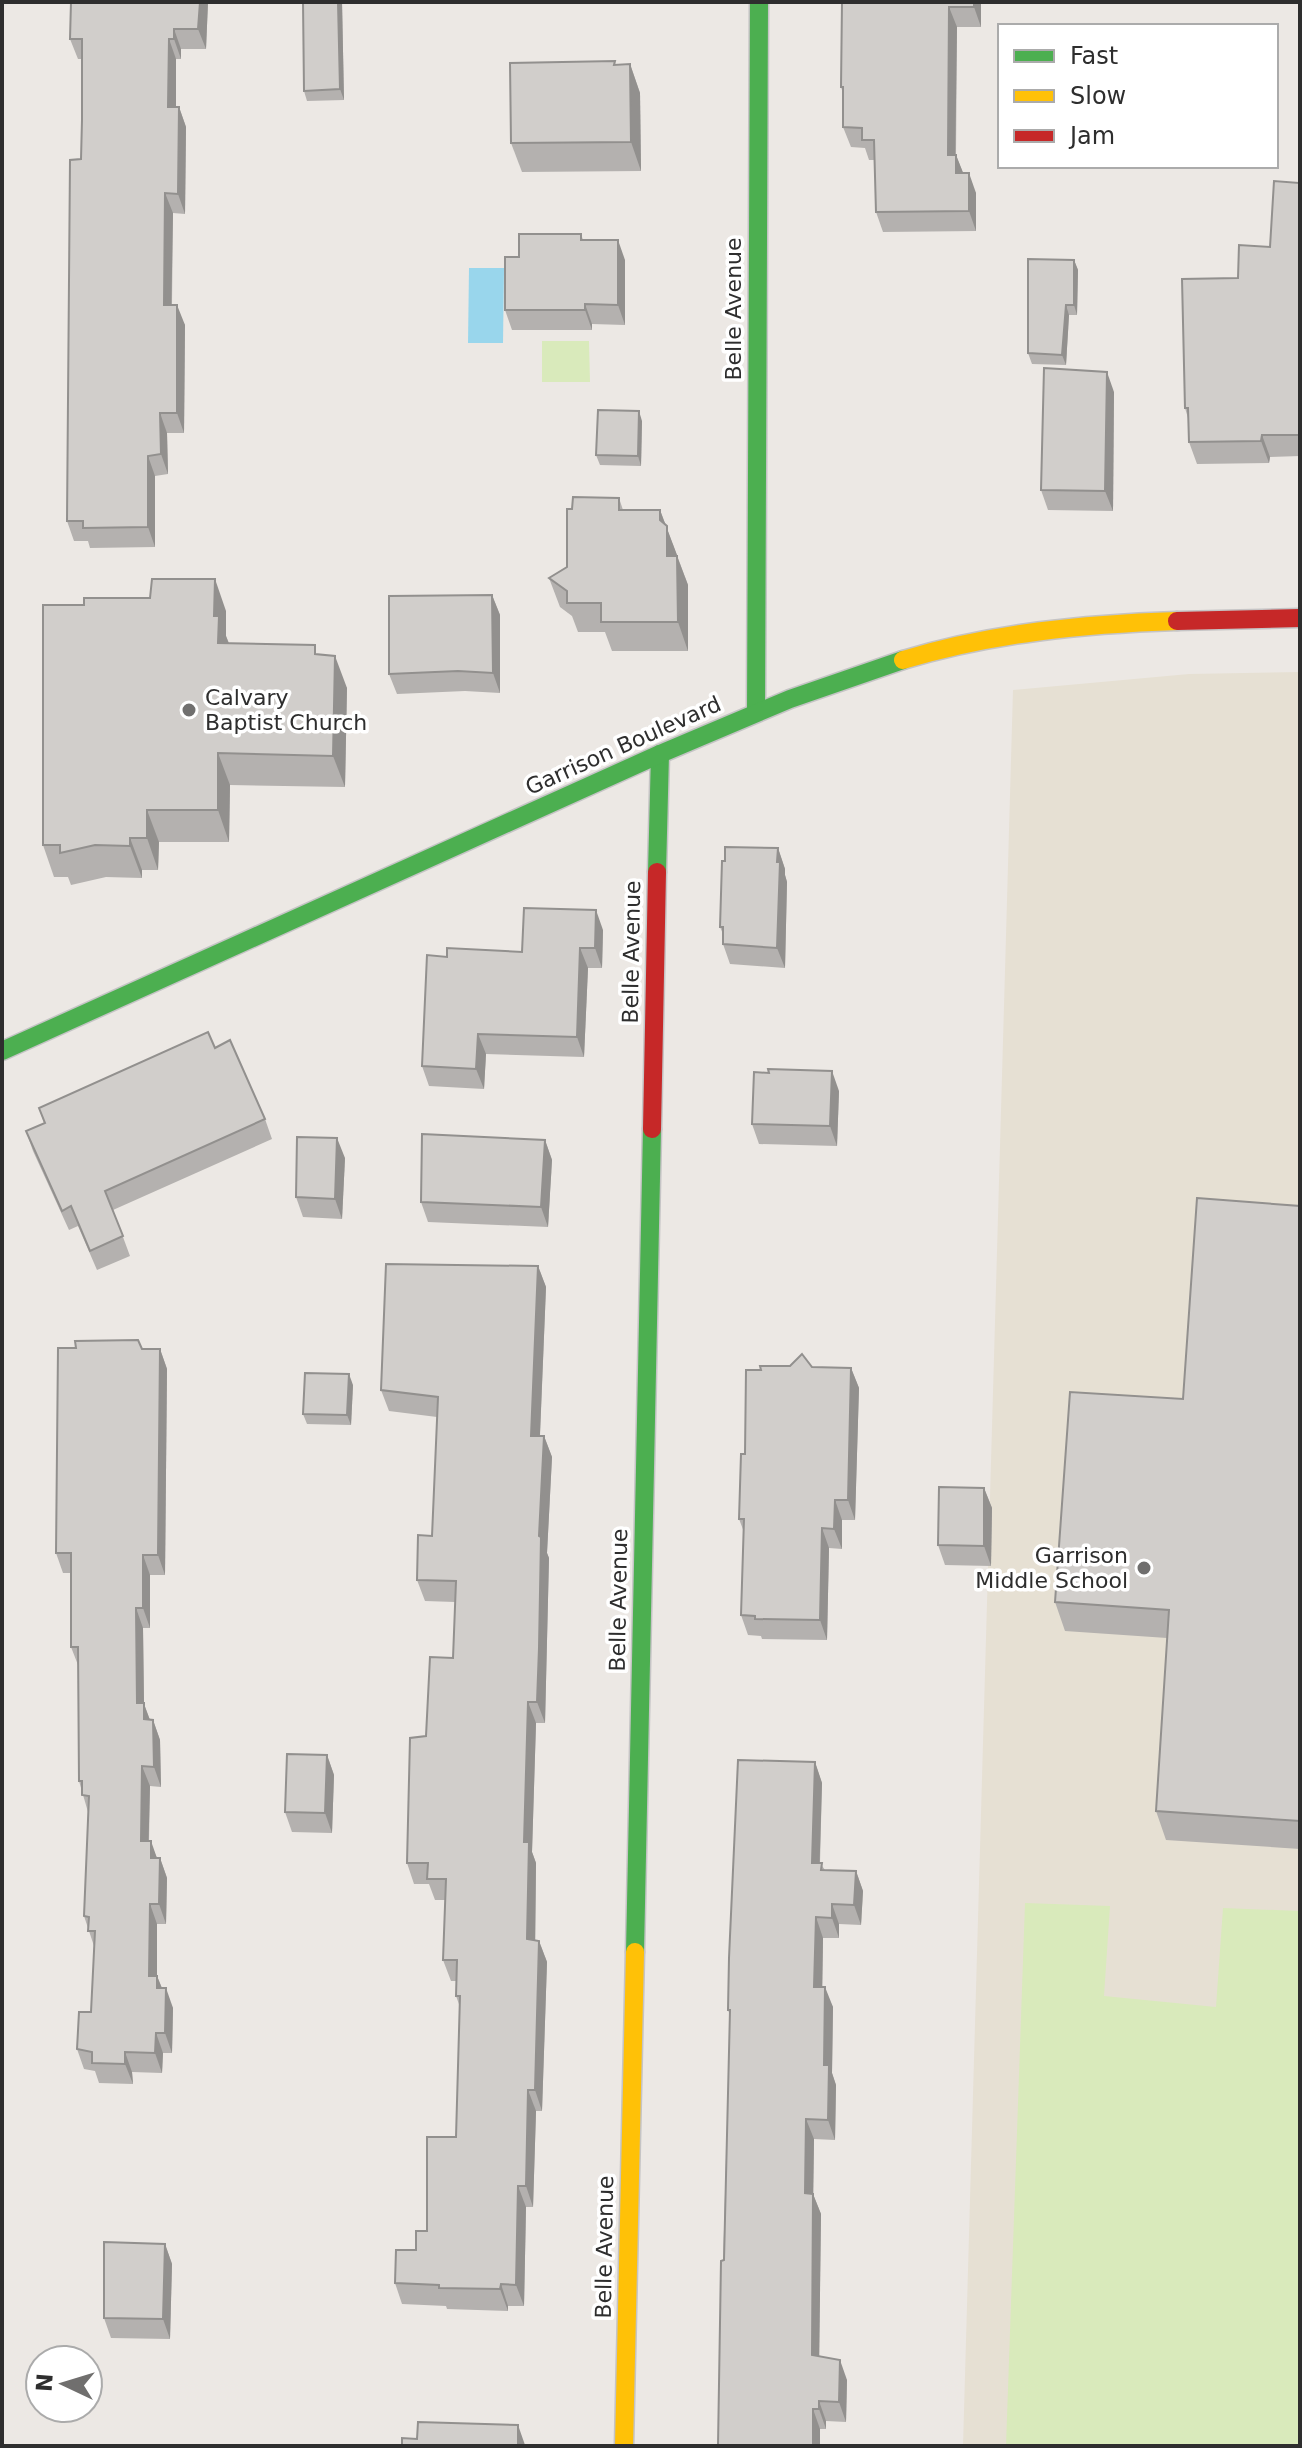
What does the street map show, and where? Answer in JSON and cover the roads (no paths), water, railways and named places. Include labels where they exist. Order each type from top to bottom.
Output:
[{"type":"street","name":"Belle Avenue","points":[[756,712],[759,2]]},
{"type":"street","name":"Garrison Boulevard","points":[[2,1051],[660,754],[756,712],[881,664],[1017,633],[1171,622],[1300,618]]},
{"type":"street","name":"Belle Avenue","points":[[624,2446],[660,754]]},
{"type":"water","points":[[469,268],[504,268],[503,343],[468,343]]},
{"type":"place","name":"Calvary Baptist Church","points":[[189,710]]},
{"type":"place","name":"Garrison Middle School","points":[[1144,1568]]}]
